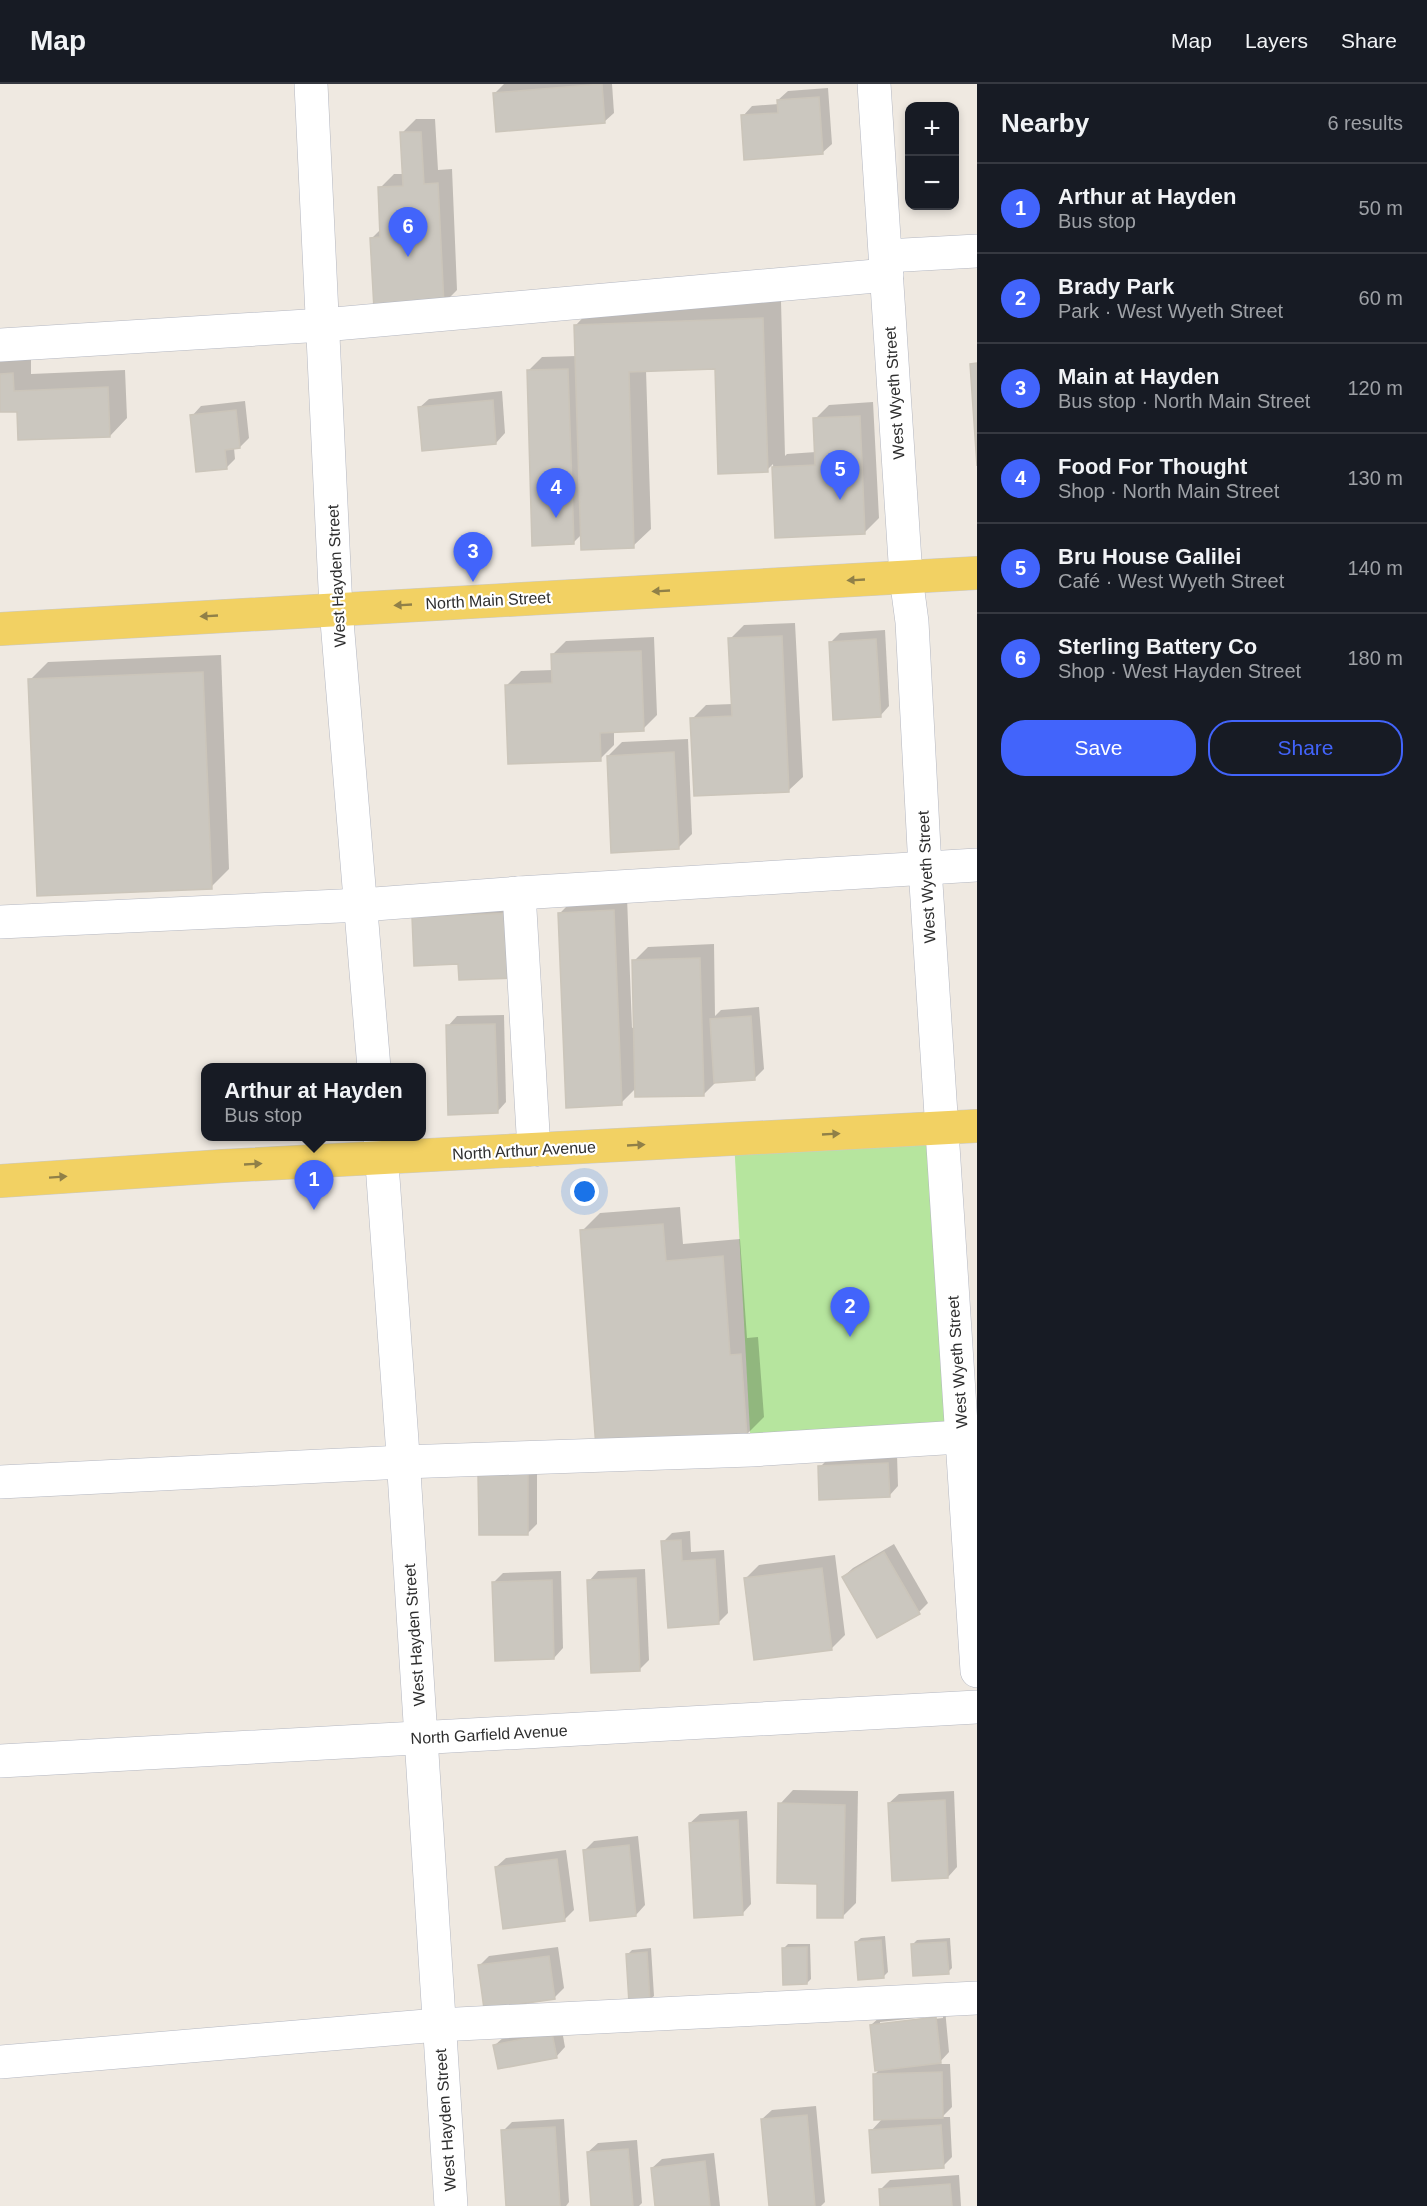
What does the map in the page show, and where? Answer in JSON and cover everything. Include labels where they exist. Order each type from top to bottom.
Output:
[{"type":"main road","name":"North Main Street","points":[[0,628],[977,573]]},
{"type":"main road","name":"North Arthur Avenue","points":[[0,1181],[381,1147],[534,1150],[977,1126]]},
{"type":"street","name":"West Hayden Street","points":[[310,84],[336,609],[374,1063]]},
{"type":"street","name":"West Wyeth Street","points":[[874,84],[906,577],[912,622],[942,1128],[969,1437],[977,1671]]},
{"type":"street","points":[[0,345],[323,325],[886,266],[977,251]]},
{"type":"street","points":[[0,922],[361,905],[977,865]]},
{"type":"street","points":[[519,893],[534,1150]]},
{"type":"street","name":"West Hayden Street","points":[[381,1147],[404,1462],[450,2206]]},
{"type":"street","points":[[0,1482],[404,1462],[751,1450],[969,1437]]},
{"type":"street","name":"North Garfield Avenue","points":[[0,1761],[977,1707]]},
{"type":"street","points":[[0,2062],[438,2025],[977,1998]]},
{"type":"green space","points":[[942,1128],[962,1437],[751,1450],[734,1140]]},
{"type":"building","points":[[602,84],[605,123],[496,132],[493,93]]},
{"type":"building","points":[[819,97],[823,154],[744,160],[741,115],[778,113],[777,100]]},
{"type":"building","points":[[400,132],[421,132],[424,184],[438,183],[444,305],[374,309],[370,238],[380,237],[378,187],[403,186]]},
{"type":"building","points":[[763,318],[768,472],[718,474],[715,369],[629,372],[634,548],[581,550],[574,325]]},
{"type":"building","points":[[977,363],[977,466],[970,364]]},
{"type":"building","points":[[568,369],[574,544],[532,546],[527,370]]},
{"type":"building","points":[[13,373],[14,391],[108,387],[110,437],[18,440],[17,412],[0,412],[0,374]]},
{"type":"building","points":[[493,400],[496,444],[422,451],[418,407]]},
{"type":"building","points":[[236,410],[240,448],[225,450],[227,469],[196,472],[190,415]]},
{"type":"building","points":[[860,416],[865,534],[775,538],[772,467],[815,465],[813,418]]},
{"type":"building","points":[[782,636],[789,792],[694,796],[690,718],[732,716],[728,638]]},
{"type":"building","points":[[876,639],[881,717],[833,720],[829,642]]},
{"type":"building","points":[[641,651],[644,731],[600,733],[601,761],[508,764],[505,685],[552,683],[551,654]]},
{"type":"building","points":[[203,672],[212,889],[37,896],[28,679]]},
{"type":"building","points":[[674,752],[679,849],[611,853],[607,756]]},
{"type":"building","points":[[614,910],[622,1105],[566,1108],[558,913]]},
{"type":"building","points":[[514,913],[515,978],[459,980],[458,964],[414,966],[412,917]]},
{"type":"building","points":[[700,958],[704,1096],[635,1097],[632,960]]},
{"type":"building","points":[[751,1016],[755,1080],[714,1083],[710,1019]]},
{"type":"building","points":[[495,1024],[498,1113],[448,1115],[446,1025]]},
{"type":"building","points":[[663,1224],[666,1261],[723,1256],[730,1355],[741,1354],[747,1437],[596,1448],[580,1230]]},
{"type":"building","points":[[888,1463],[890,1497],[819,1500],[818,1466]]},
{"type":"building","points":[[478,1474],[528,1474],[528,1535],[479,1535]]},
{"type":"building","points":[[681,1540],[682,1561],[715,1559],[719,1624],[668,1628],[661,1541]]},
{"type":"building","points":[[884,1552],[920,1614],[877,1638],[842,1577]]},
{"type":"building","points":[[822,1568],[832,1650],[754,1660],[744,1578]]},
{"type":"building","points":[[636,1578],[640,1671],[591,1673],[587,1580]]},
{"type":"building","points":[[552,1580],[554,1659],[495,1661],[492,1582]]},
{"type":"building","points":[[945,1800],[948,1878],[892,1881],[888,1803]]},
{"type":"building","points":[[778,1803],[845,1805],[843,1918],[817,1918],[817,1884],[777,1883]]},
{"type":"building","points":[[738,1820],[743,1915],[694,1918],[689,1823]]},
{"type":"building","points":[[629,1845],[636,1916],[590,1921],[583,1850]]},
{"type":"building","points":[[557,1859],[565,1921],[503,1929],[495,1867]]},
{"type":"building","points":[[881,1940],[884,1978],[858,1980],[855,1942]]},
{"type":"building","points":[[946,1942],[949,1974],[913,1976],[911,1944]]},
{"type":"building","points":[[807,1947],[807,1984],[783,1985],[782,1948]]},
{"type":"building","points":[[647,1952],[650,2002],[629,2003],[626,1954]]},
{"type":"building","points":[[549,1956],[555,1999],[484,2009],[478,1965]]},
{"type":"building","points":[[936,2017],[941,2063],[875,2071],[870,2025]]},
{"type":"building","points":[[552,2033],[557,2058],[498,2069],[493,2045]]},
{"type":"building","points":[[942,2072],[943,2118],[874,2120],[873,2074]]},
{"type":"building","points":[[807,2115],[815,2206],[769,2206],[761,2119]]},
{"type":"building","points":[[941,2125],[944,2168],[872,2173],[869,2130]]},
{"type":"building","points":[[555,2127],[560,2206],[506,2206],[501,2130]]},
{"type":"building","points":[[628,2149],[633,2206],[591,2206],[587,2152]]},
{"type":"building","points":[[705,2161],[710,2206],[655,2206],[651,2168]]},
{"type":"building","points":[[950,2184],[952,2206],[880,2206],[879,2189]]},
{"type":"place","name":"Sterling Battery Co","points":[[408,257]]},
{"type":"place","name":"Bru House Galilei","points":[[840,500]]},
{"type":"place","name":"Food For Thought","points":[[556,518]]},
{"type":"place","name":"Main at Hayden","points":[[473,582]]},
{"type":"place","name":"Arthur at Hayden","points":[[314,1210]]},
{"type":"place","name":"Brady Park","points":[[850,1337]]}]
